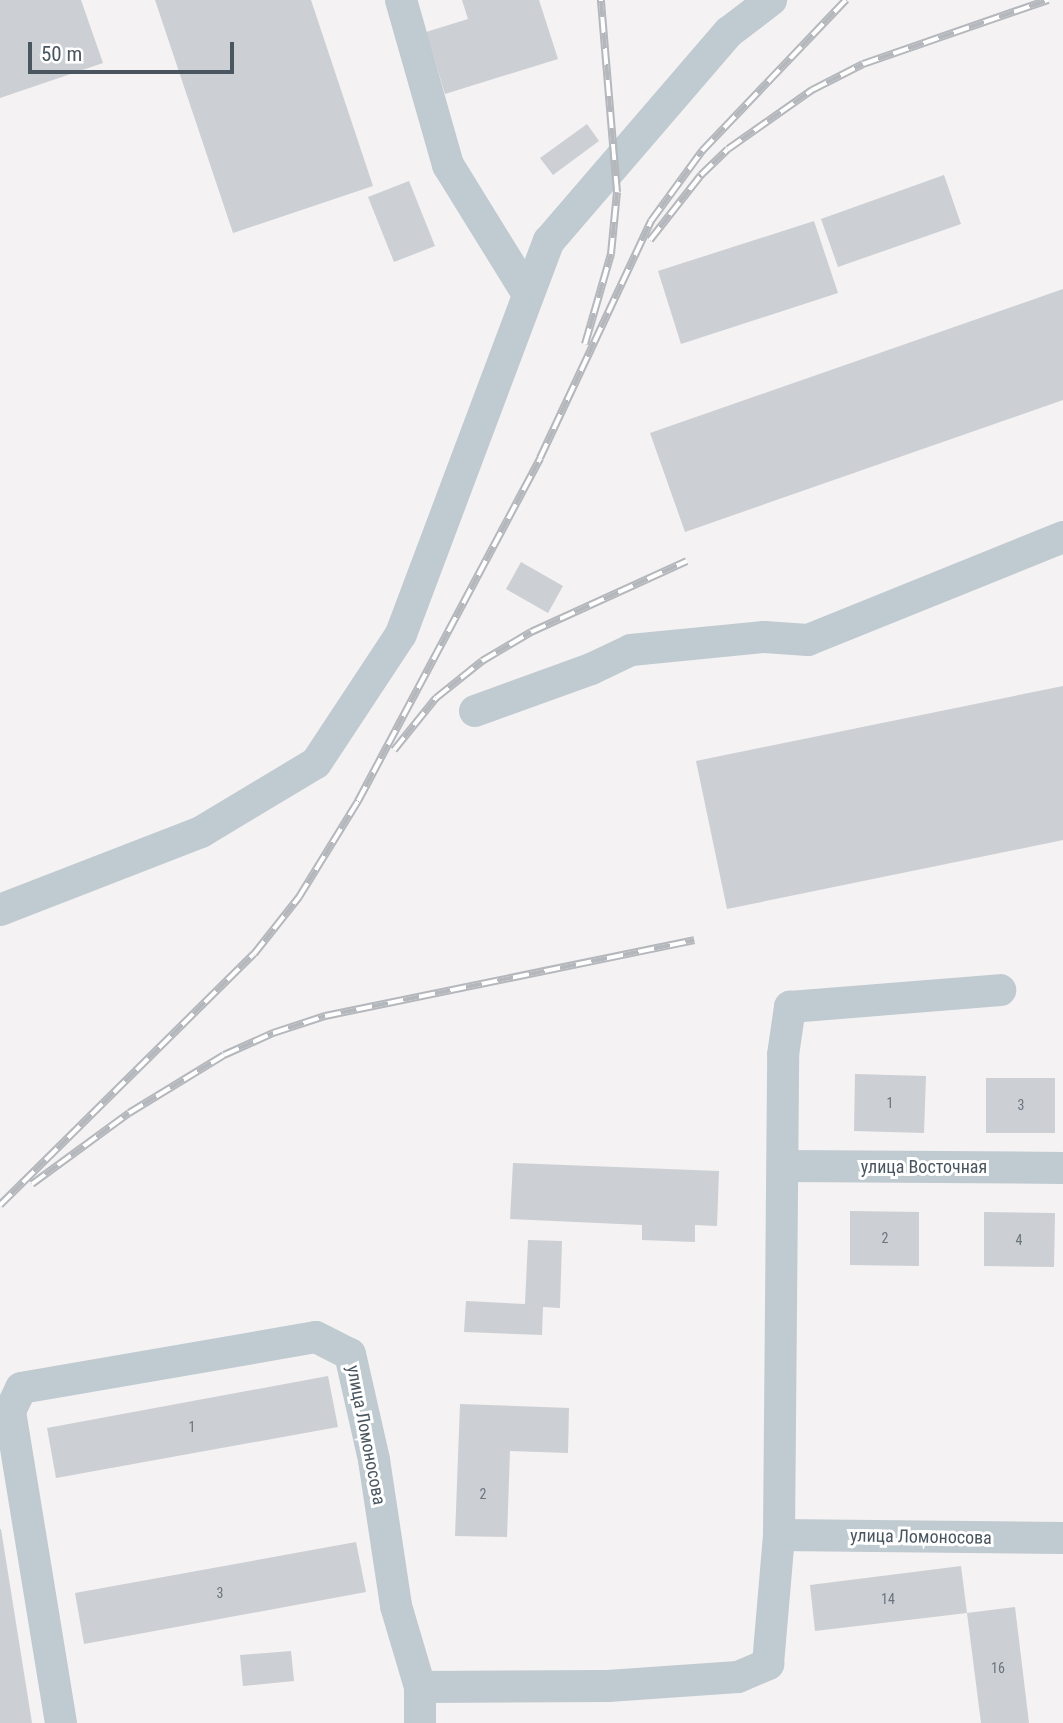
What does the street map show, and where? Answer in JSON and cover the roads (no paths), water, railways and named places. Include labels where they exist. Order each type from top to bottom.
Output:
[{"type":"street","points":[[401,0],[448,165],[527,293]]},
{"type":"street","points":[[0,910],[201,832],[316,763],[401,634],[505,366],[527,293],[549,241],[618,164],[664,103],[729,32],[771,0]]},
{"type":"street","points":[[475,711],[591,669],[631,650],[764,638],[808,640],[1063,537]]},
{"type":"street","points":[[420,1687],[608,1686],[738,1677],[768,1664],[779,1535],[777,1427],[786,1166],[783,1055],[790,1007],[1000,990]]},
{"type":"street","name":"улица Восточная","points":[[786,1166],[1063,1168]]},
{"type":"street","name":"улица Ломоносова","points":[[61,1723],[10,1411],[21,1388],[316,1336],[350,1354],[374,1460],[396,1606],[420,1687],[420,1723]]},
{"type":"street","name":"улица Ломоносова","points":[[779,1535],[1063,1538]]},
{"type":"railway","points":[[585,344],[611,254],[617,192],[601,0]]},
{"type":"railway","points":[[0,1205],[254,954],[299,897],[358,801],[540,458],[651,221],[702,151],[846,0]]},
{"type":"railway","points":[[650,240],[701,175],[728,149],[812,90],[863,64],[1048,0]]},
{"type":"railway","points":[[394,750],[436,698],[482,661],[531,632],[687,561]]},
{"type":"railway","points":[[32,1184],[129,1113],[224,1055],[273,1033],[325,1016],[694,940]]}]
